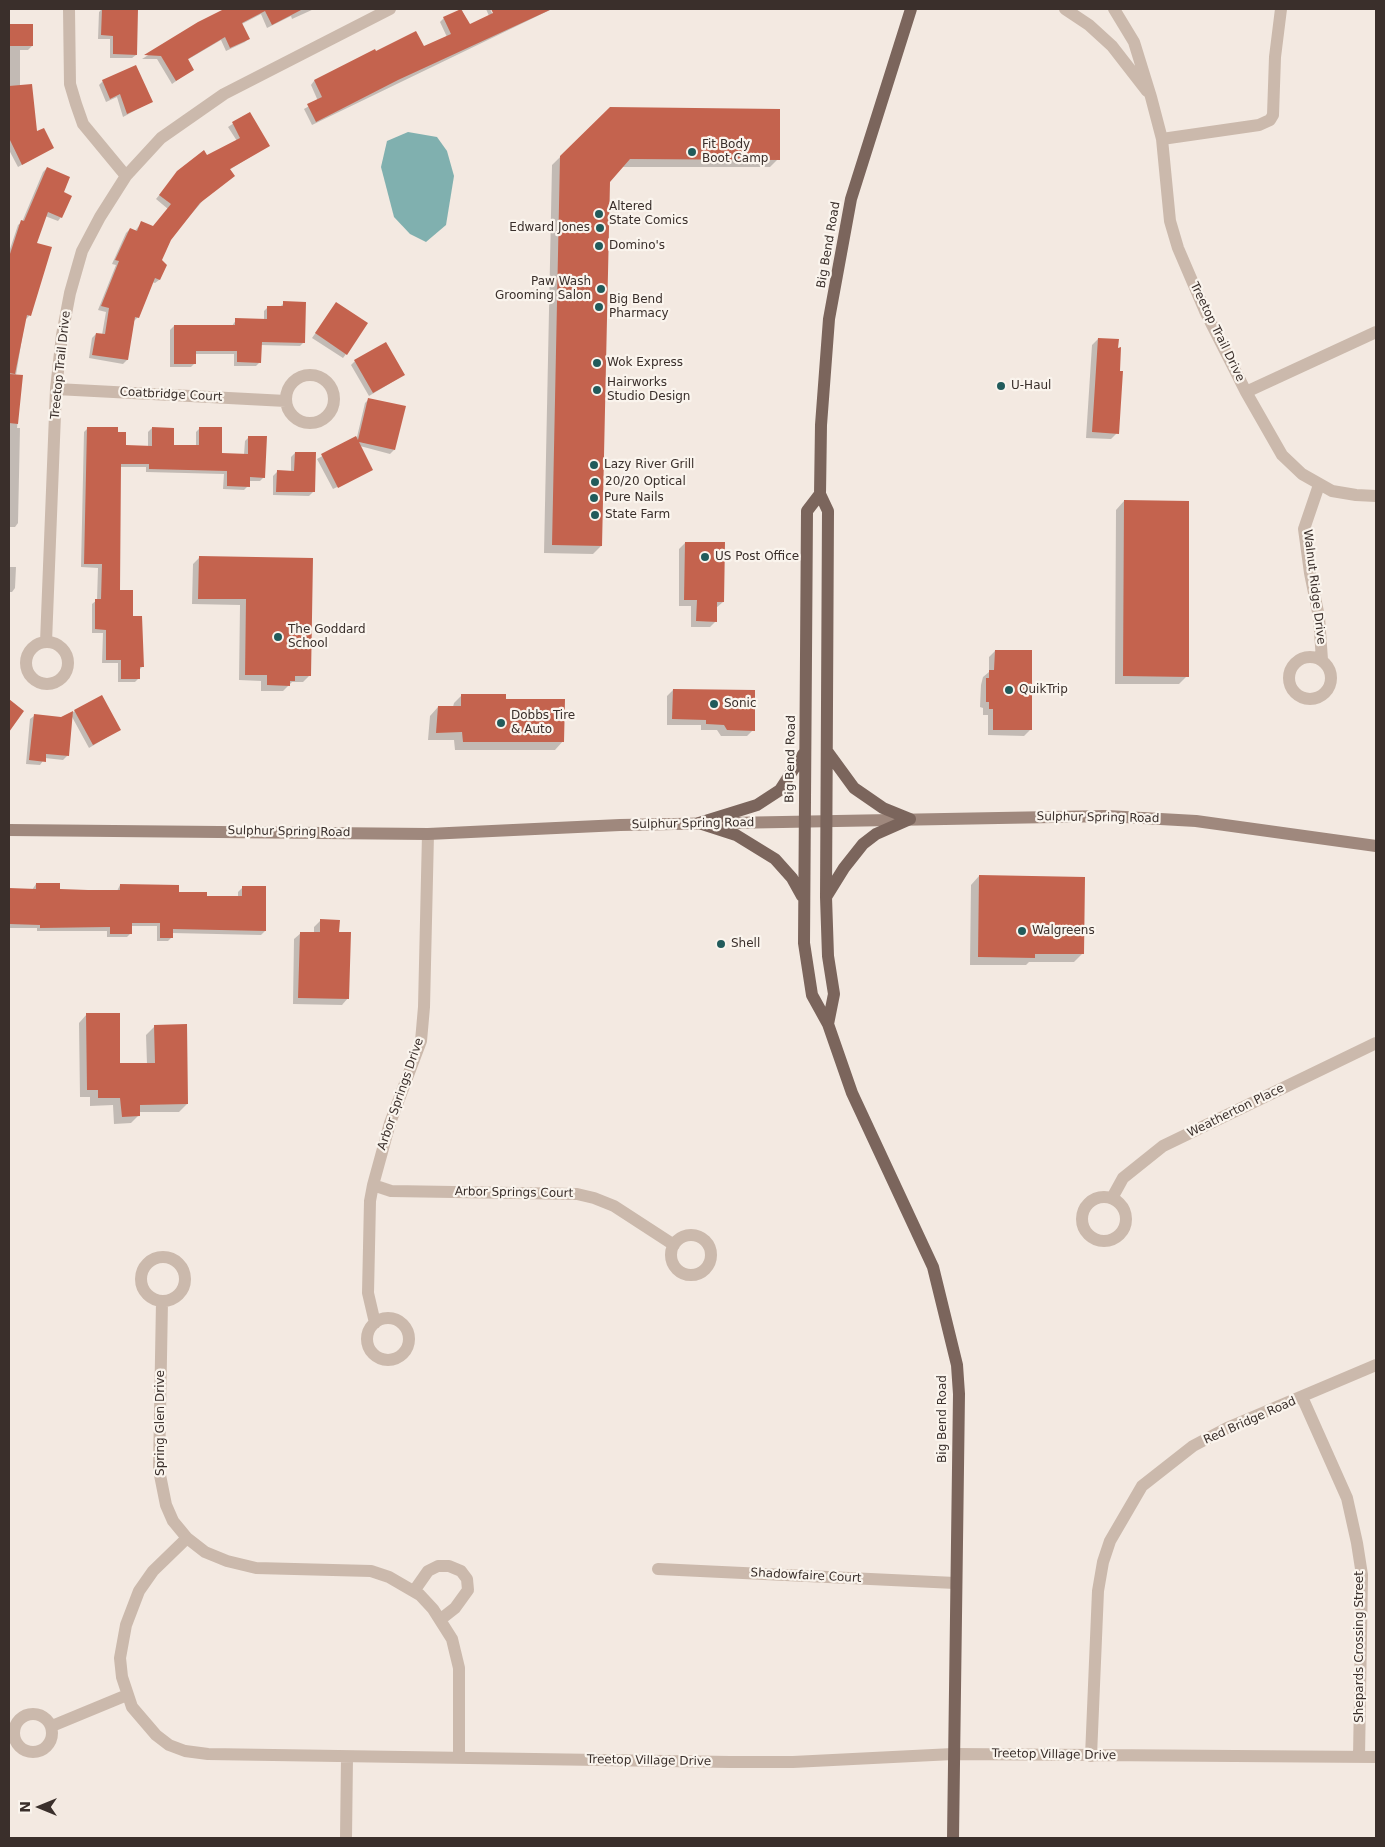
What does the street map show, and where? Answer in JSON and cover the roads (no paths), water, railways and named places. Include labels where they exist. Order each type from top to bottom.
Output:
[{"type":"main road","name":"Big Bend Road","points":[[828,1024],[834,994],[828,956],[826,896],[828,511],[820,494],[821,425],[829,319],[851,198],[911,9]]},
{"type":"main road","name":"Big Bend Road","points":[[820,494],[807,511],[804,943],[812,996],[828,1024],[852,1093],[926,1248],[951,1336],[959,1394],[953,1838]]},
{"type":"main road","points":[[699,824],[757,804],[780,790],[805,751]]},
{"type":"main road","points":[[827,751],[854,788],[883,808],[910,819]]},
{"type":"main road","name":"Sulphur Spring Road","points":[[9,830],[428,834],[620,825],[1050,816],[1196,821],[1376,846]]},
{"type":"main road","points":[[826,896],[844,868],[863,844],[876,834],[910,819]]},
{"type":"main road","points":[[699,824],[736,835],[775,859],[792,878],[803,896]]},
{"type":"street","points":[[69,9],[70,84],[78,111],[83,124],[126,176]]},
{"type":"street","name":"Treetop Trail Drive","points":[[46,642],[56,389],[62,335],[82,251],[100,217],[126,176],[161,138],[224,94],[390,9]]},
{"type":"street","name":"Treetop Trail Drive","points":[[1065,9],[1089,25],[1112,46],[1152,97]]},
{"type":"street","name":"Treetop Trail Drive","points":[[1114,9],[1134,42],[1152,97],[1162,140],[1170,221],[1178,248],[1205,311],[1246,392],[1282,455],[1302,474],[1319,485],[1356,495],[1376,496]]},
{"type":"street","points":[[1162,140],[1259,125],[1270,120],[1273,115],[1275,58],[1281,9]]},
{"type":"street","points":[[1246,392],[1376,332]]},
{"type":"street","name":"Coatbridge Court","points":[[56,389],[286,401]]},
{"type":"street","name":"Walnut Ridge Drive","points":[[1319,485],[1304,529],[1319,617],[1322,660]]},
{"type":"street","name":"Arbor Springs Drive","points":[[375,1323],[368,1293],[373,1185],[390,1124],[421,1041],[424,1007],[428,834]]},
{"type":"street","name":"Weatherton Place","points":[[1112,1198],[1123,1178],[1163,1146],[1376,1043]]},
{"type":"street","name":"Arbor Springs Court","points":[[373,1185],[391,1191],[577,1194],[614,1206],[674,1245]]},
{"type":"street","name":"Spring Glen Drive","points":[[162,1301],[159,1470],[166,1505],[173,1521],[187,1538],[205,1552],[227,1561],[256,1568],[371,1571],[389,1577],[414,1591],[441,1619],[452,1638],[459,1668],[459,1758]]},
{"type":"street","name":"Red Bridge Road","points":[[1091,1756],[1098,1591],[1105,1555],[1125,1512],[1142,1486],[1193,1446],[1227,1428],[1302,1398],[1376,1365]]},
{"type":"street","name":"Shepards Crossing Street","points":[[1302,1398],[1347,1498],[1358,1543],[1362,1575],[1359,1757]]},
{"type":"street","name":"Treetop Village Drive","points":[[187,1538],[153,1571],[139,1591],[131,1609],[120,1658],[122,1677],[132,1707],[156,1735],[169,1745],[186,1751],[208,1754],[347,1757],[793,1762],[954,1754],[1376,1757]]},
{"type":"street","points":[[414,1591],[428,1571],[438,1566],[449,1566],[461,1570],[467,1580],[468,1590],[455,1608],[441,1619]]},
{"type":"street","name":"Shadowfaire Court","points":[[658,1569],[955,1583]]},
{"type":"street","points":[[52,1726],[127,1695]]},
{"type":"street","points":[[346,1838],[347,1757]]},
{"type":"water","points":[[408,132],[437,137],[447,151],[454,176],[446,225],[426,242],[410,234],[394,217],[381,167],[387,141]]},
{"type":"place","name":"Fit Body Boot Camp","points":[[692,152]]},
{"type":"place","name":"Altered State Comics","points":[[599,214]]},
{"type":"place","name":"Edward Jones","points":[[600,228]]},
{"type":"place","name":"Domino's","points":[[599,246]]},
{"type":"place","name":"Paw Wash Grooming Salon","points":[[601,289]]},
{"type":"place","name":"Big Bend Pharmacy","points":[[599,307]]},
{"type":"place","name":"Wok Express","points":[[597,363]]},
{"type":"place","name":"U-Haul","points":[[1001,386]]},
{"type":"place","name":"Hairworks Studio Design","points":[[597,390]]},
{"type":"place","name":"Lazy River Grill","points":[[594,465]]},
{"type":"place","name":"20/20 Optical","points":[[595,482]]},
{"type":"place","name":"Pure Nails","points":[[594,498]]},
{"type":"place","name":"State Farm","points":[[595,515]]},
{"type":"place","name":"US Post Office","points":[[705,557]]},
{"type":"place","name":"The Goddard School","points":[[278,637]]},
{"type":"place","name":"QuikTrip","points":[[1009,690]]},
{"type":"place","name":"Sonic","points":[[714,704]]},
{"type":"place","name":"Dobbs Tire & Auto","points":[[501,723]]},
{"type":"place","name":"Walgreens","points":[[1022,931]]},
{"type":"place","name":"Shell","points":[[721,944]]}]
